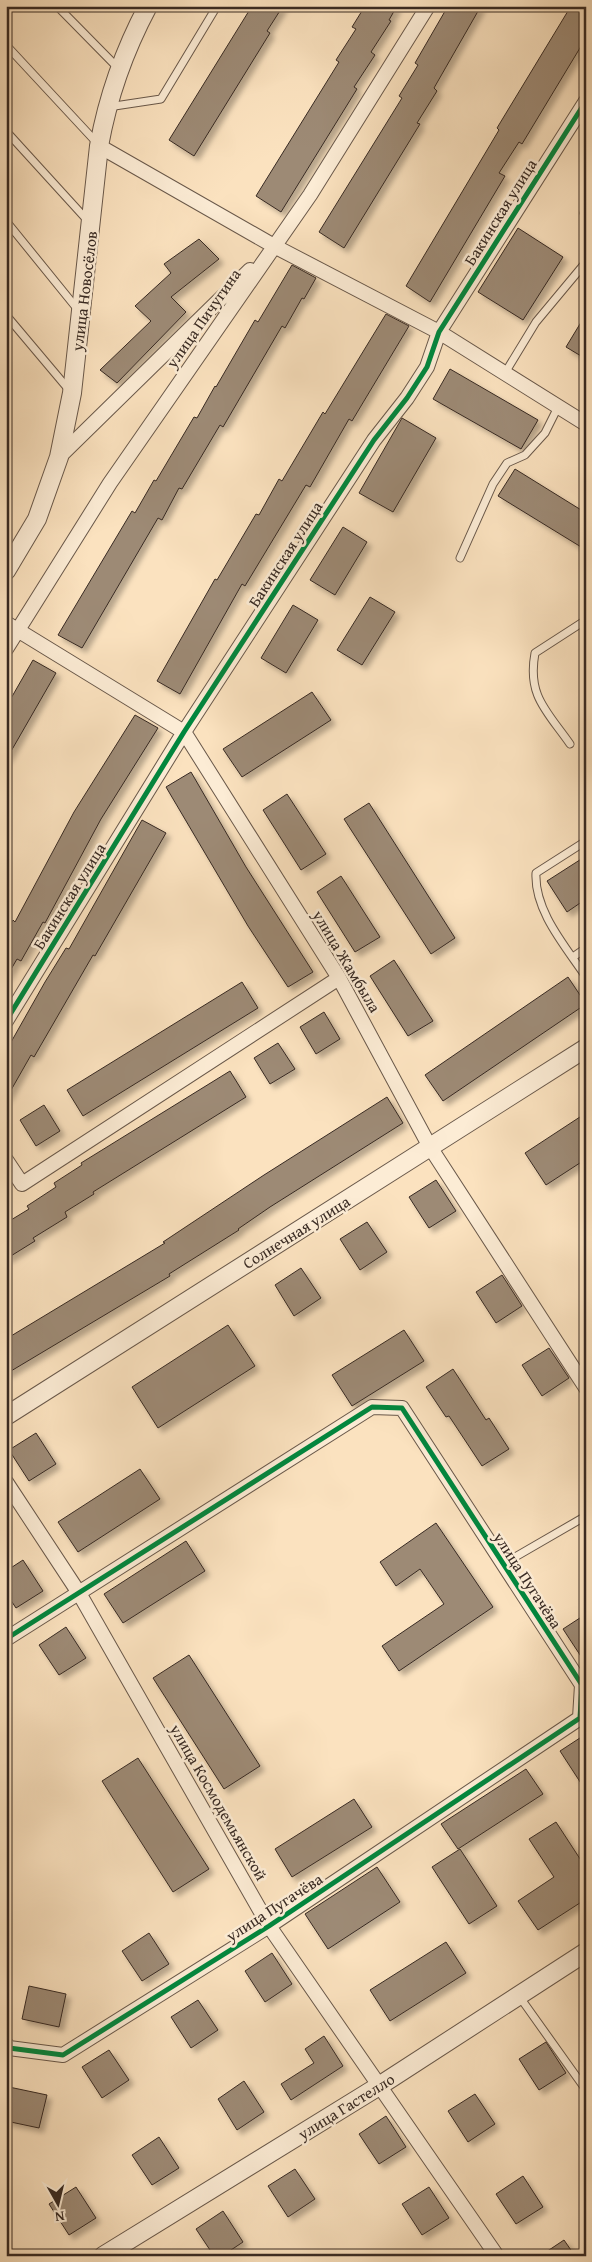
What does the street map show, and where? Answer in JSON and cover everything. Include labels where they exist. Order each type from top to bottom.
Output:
[{"type":"street","name":"улица Новосёлов","points":[[6,571],[37,519],[59,457],[72,393],[99,146],[106,107],[118,68],[148,6]]},
{"type":"street","name":"улица Пичугина","points":[[6,649],[12,627],[310,195],[428,6]]},
{"type":"street","name":"Бакинская улица","points":[[6,1021],[184,732],[374,440],[407,398],[427,367],[439,332],[586,101]]},
{"type":"street","points":[[99,146],[274,246],[439,332],[558,406],[584,419]]},
{"type":"street","points":[[59,457],[274,246]]},
{"type":"street","name":"улица Жамбыла","points":[[12,627],[184,732],[339,978],[430,1147],[586,1388]]},
{"type":"street","points":[[6,1160],[22,1184],[339,978]]},
{"type":"street","name":"Солнечная улица","points":[[6,1416],[586,1048]]},
{"type":"street","name":"улица Пугачёва","points":[[6,1639],[372,1407],[402,1408],[582,1685],[580,1718],[269,1926],[63,2055],[8,2048],[6,2044]]},
{"type":"street","name":"улица Космодемьянской","points":[[6,1482],[79,1593],[269,1926],[497,2256]]},
{"type":"street","name":"улица Гастелло","points":[[103,2256],[378,2086],[586,1952]]},
{"type":"lane","points":[[57,6],[118,68]]},
{"type":"lane","points":[[106,107],[161,99],[217,6]]},
{"type":"lane","points":[[6,45],[99,146]]},
{"type":"lane","points":[[6,131],[91,225]]},
{"type":"lane","points":[[6,221],[81,313]]},
{"type":"lane","points":[[505,373],[536,322],[586,262]]},
{"type":"lane","points":[[6,315],[72,393]]},
{"type":"lane","points":[[460,558],[498,477],[507,463],[525,455],[545,432],[558,406]]},
{"type":"lane","points":[[570,744],[540,700],[532,683],[532,670],[535,653],[586,620]]},
{"type":"lane","points":[[586,841],[536,873],[536,887],[548,918],[586,977]]},
{"type":"lane","points":[[572,957],[586,948]]},
{"type":"lane","points":[[503,1564],[586,1516]]},
{"type":"lane","points":[[518,1995],[586,2090]]},
{"type":"building","points":[[252,6],[283,6],[267,31],[270,33],[194,156],[169,140]]},
{"type":"building","points":[[365,6],[397,6],[389,20],[391,21],[371,52],[375,55],[354,87],[357,89],[281,212],[256,196],[339,62],[336,60],[356,29],[352,27]]},
{"type":"building","points":[[448,6],[481,6],[434,88],[437,91],[417,123],[420,124],[344,248],[319,232],[402,98],[399,96],[418,65],[415,63]]},
{"type":"building","points":[[571,6],[586,6],[586,38],[522,144],[519,142],[499,173],[505,176],[430,302],[406,286],[499,130],[497,128]]},
{"type":"building","points":[[518,228],[563,257],[523,320],[478,292]]},
{"type":"building","points":[[199,239],[219,259],[171,297],[186,312],[117,383],[100,370],[151,321],[135,306],[171,273],[164,264]]},
{"type":"building","points":[[292,265],[316,278],[304,299],[302,298],[285,328],[282,326],[223,427],[220,425],[182,489],[179,488],[162,520],[158,518],[82,648],[58,635],[132,511],[135,513],[194,417],[197,418],[255,320],[258,322]]},
{"type":"building","points":[[386,314],[409,326],[352,421],[349,419],[310,487],[306,485],[245,586],[242,584],[180,694],[157,681],[215,579],[217,580],[256,514],[259,515],[279,479],[282,481],[323,412],[325,414]]},
{"type":"building","points":[[586,314],[586,359],[566,347]]},
{"type":"building","points":[[450,369],[538,420],[521,449],[433,399]]},
{"type":"building","points":[[402,418],[436,438],[393,512],[359,493]]},
{"type":"building","points":[[515,469],[586,513],[586,550],[498,496]]},
{"type":"building","points":[[343,527],[367,542],[335,595],[310,580]]},
{"type":"building","points":[[370,597],[395,612],[362,665],[337,650]]},
{"type":"building","points":[[293,605],[318,620],[286,673],[261,658]]},
{"type":"building","points":[[33,660],[56,673],[6,760],[6,707]]},
{"type":"building","points":[[312,692],[331,720],[242,777],[223,749]]},
{"type":"building","points":[[135,715],[158,728],[101,819],[45,923],[43,922],[21,961],[17,959],[6,978],[6,933],[13,920],[15,922],[74,812]]},
{"type":"building","points":[[191,772],[246,867],[313,972],[288,987],[248,926],[166,787]]},
{"type":"building","points":[[287,794],[326,854],[301,870],[263,810]]},
{"type":"building","points":[[369,803],[455,938],[431,954],[344,819]]},
{"type":"building","points":[[142,820],[166,833],[95,956],[93,955],[34,1057],[31,1055],[6,1099],[6,1051],[66,948],[69,949]]},
{"type":"building","points":[[586,856],[586,899],[567,912],[547,881]]},
{"type":"building","points":[[341,876],[380,937],[355,952],[317,892]]},
{"type":"building","points":[[394,960],[433,1021],[408,1036],[370,976]]},
{"type":"building","points":[[568,977],[586,1004],[443,1101],[425,1075]]},
{"type":"building","points":[[242,982],[258,1008],[83,1116],[67,1090]]},
{"type":"building","points":[[324,1012],[340,1039],[316,1054],[300,1027]]},
{"type":"building","points":[[278,1043],[295,1069],[270,1084],[254,1058]]},
{"type":"building","points":[[230,1071],[246,1097],[93,1192],[94,1194],[65,1212],[67,1217],[33,1238],[35,1241],[6,1259],[6,1223],[29,1209],[27,1206],[56,1187],[54,1183],[82,1165],[81,1163]]},
{"type":"building","points":[[387,1097],[403,1123],[270,1207],[239,1230],[169,1274],[170,1276],[6,1374],[6,1339],[165,1243],[163,1242],[264,1175]]},
{"type":"building","points":[[44,1105],[60,1131],[36,1146],[20,1120]]},
{"type":"building","points":[[586,1113],[586,1159],[546,1185],[525,1153]]},
{"type":"building","points":[[436,1180],[456,1211],[429,1228],[409,1197]]},
{"type":"building","points":[[367,1222],[387,1252],[360,1270],[340,1239]]},
{"type":"building","points":[[301,1268],[321,1298],[294,1316],[275,1285]]},
{"type":"building","points":[[502,1275],[522,1306],[496,1323],[476,1292]]},
{"type":"building","points":[[228,1325],[255,1366],[158,1428],[132,1387]]},
{"type":"building","points":[[404,1330],[424,1361],[352,1406],[332,1375]]},
{"type":"building","points":[[549,1348],[569,1378],[542,1396],[522,1365]]},
{"type":"building","points":[[453,1369],[486,1420],[489,1418],[509,1449],[482,1466],[449,1416],[446,1417],[426,1387]]},
{"type":"building","points":[[36,1433],[56,1464],[29,1481],[9,1450]]},
{"type":"building","points":[[140,1469],[160,1499],[78,1552],[58,1522]]},
{"type":"building","points":[[436,1523],[493,1607],[399,1671],[382,1646],[444,1604],[420,1569],[396,1586],[380,1562]]},
{"type":"building","points":[[186,1541],[205,1571],[123,1623],[104,1594]]},
{"type":"building","points":[[23,1560],[43,1591],[16,1608],[6,1593],[6,1571]]},
{"type":"building","points":[[586,1614],[586,1664],[563,1629]]},
{"type":"building","points":[[66,1627],[86,1658],[59,1675],[39,1645]]},
{"type":"building","points":[[189,1655],[260,1766],[224,1789],[153,1678]]},
{"type":"building","points":[[586,1734],[586,1791],[560,1751]]},
{"type":"building","points":[[138,1758],[209,1869],[173,1892],[102,1781]]},
{"type":"building","points":[[526,1769],[543,1794],[458,1849],[441,1824]]},
{"type":"building","points":[[354,1799],[372,1827],[292,1877],[275,1849]]},
{"type":"building","points":[[556,1822],[586,1868],[586,1899],[538,1930],[518,1901],[554,1877],[529,1839]]},
{"type":"building","points":[[460,1849],[497,1906],[469,1924],[432,1867]]},
{"type":"building","points":[[377,1867],[400,1902],[328,1949],[305,1914]]},
{"type":"building","points":[[149,1933],[169,1964],[142,1981],[122,1951]]},
{"type":"building","points":[[446,1942],[466,1973],[390,2021],[370,1990]]},
{"type":"building","points":[[272,1953],[292,1984],[265,2002],[245,1971]]},
{"type":"building","points":[[29,1986],[66,1994],[59,2027],[22,2019]]},
{"type":"building","points":[[198,2000],[218,2030],[191,2048],[171,2017]]},
{"type":"building","points":[[324,2036],[343,2066],[291,2100],[281,2084],[314,2063],[305,2049]]},
{"type":"building","points":[[546,2042],[566,2073],[539,2090],[519,2059]]},
{"type":"building","points":[[109,2050],[129,2080],[102,2098],[82,2067]]},
{"type":"building","points":[[244,2081],[264,2112],[237,2130],[218,2099]]},
{"type":"building","points":[[9,2087],[47,2095],[39,2128],[6,2121],[6,2101]]},
{"type":"building","points":[[475,2094],[495,2124],[468,2142],[448,2111]]},
{"type":"building","points":[[386,2116],[406,2147],[379,2164],[359,2134]]},
{"type":"building","points":[[159,2137],[179,2168],[152,2185],[132,2155]]},
{"type":"building","points":[[295,2169],[315,2199],[288,2217],[268,2186]]},
{"type":"building","points":[[523,2176],[543,2207],[516,2224],[496,2194]]},
{"type":"building","points":[[76,2187],[96,2218],[69,2235],[49,2204]]},
{"type":"building","points":[[429,2187],[449,2218],[422,2235],[402,2204]]},
{"type":"building","points":[[223,2211],[243,2242],[222,2256],[214,2256],[196,2229]]},
{"type":"building","points":[[564,2240],[575,2256],[540,2256]]},
{"type":"cycle path","points":[[6,1021],[184,732],[374,440],[407,398],[427,367],[439,332],[586,101]]},
{"type":"cycle path","points":[[6,1639],[372,1407],[402,1408],[582,1685],[580,1718],[269,1926],[63,2055],[9,2048],[6,2044]]}]
